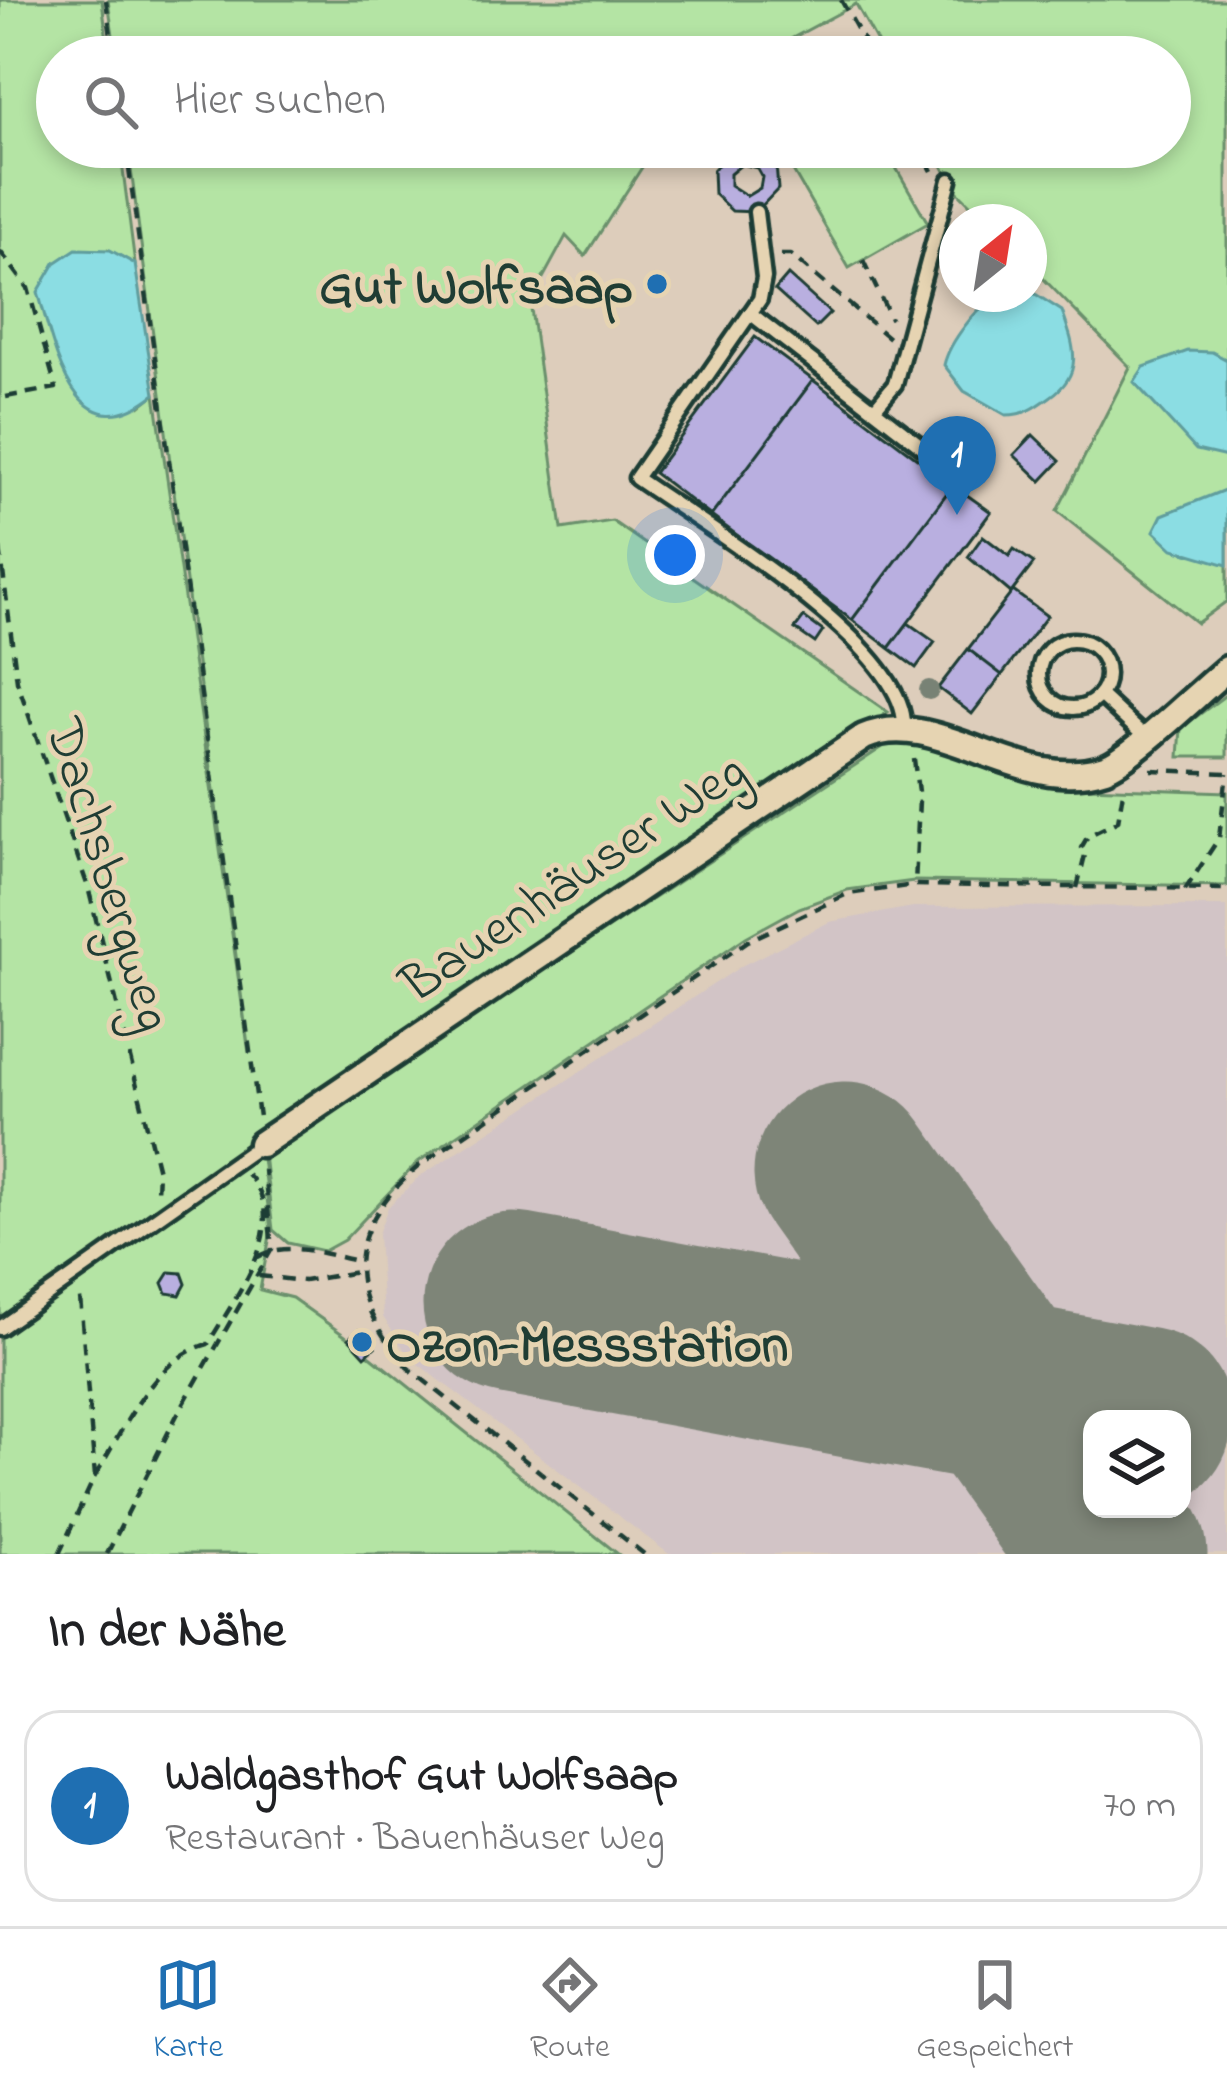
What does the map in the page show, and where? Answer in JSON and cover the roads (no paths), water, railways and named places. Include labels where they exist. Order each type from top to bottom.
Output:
[{"type":"street","points":[[909,729],[1016,766],[1055,774],[1119,768],[1145,737],[1227,669]]},
{"type":"street","name":"Bauenhäuser Weg","points":[[262,1149],[863,737],[909,729]]},
{"type":"lane","points":[[875,408],[895,384],[950,180]]},
{"type":"lane","points":[[756,212],[763,256],[760,299],[636,478],[846,629],[896,688],[909,729]]},
{"type":"lane","points":[[750,313],[947,466]]},
{"type":"lane","points":[[1078,641],[1097,651],[1107,673],[1100,695],[1079,708],[1055,704],[1040,684],[1039,672],[1048,651],[1078,641]]},
{"type":"lane","points":[[1100,695],[1145,737]]},
{"type":"lane","name":"Bauenhäuser Weg","points":[[0,1328],[235,1161],[262,1149]]},
{"type":"water","points":[[76,249],[110,250],[135,264],[155,394],[127,410],[105,413],[87,405],[72,388],[52,340],[38,292],[55,263]]},
{"type":"water","points":[[1047,301],[1062,311],[1074,358],[1061,388],[1024,412],[1006,415],[964,391],[944,365],[974,315],[1047,312]]},
{"type":"water","points":[[1188,351],[1212,352],[1227,360],[1227,457],[1196,450],[1134,382],[1144,367]]},
{"type":"water","points":[[1227,489],[1227,565],[1173,549],[1154,531],[1162,515]]},
{"type":"place","name":"Gut Wolfsaap","points":[[657,284]]},
{"type":"place","name":"Waldgasthof Gut Wolfsaap","points":[[957,515]]},
{"type":"place","name":"Ozon-Messstation","points":[[362,1342]]}]
